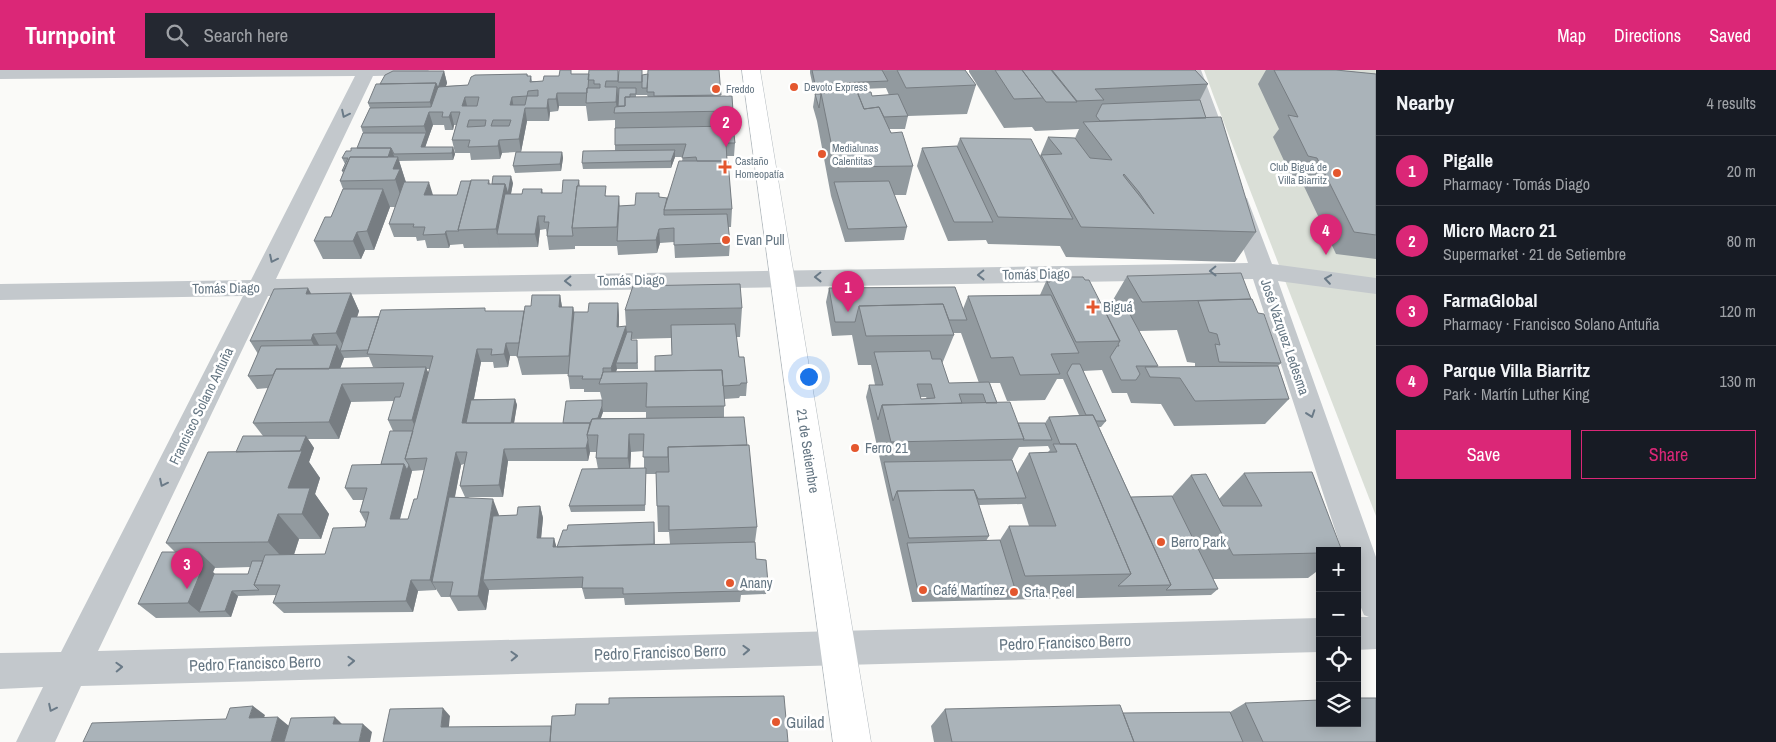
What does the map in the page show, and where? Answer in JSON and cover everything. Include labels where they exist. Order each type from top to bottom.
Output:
[{"type":"street","name":"Francisco Solano Antuña","points":[[35,742],[367,70]]},
{"type":"street","points":[[0,74],[420,70]]},
{"type":"street","name":"21 de Setiembre","points":[[751,70],[852,742]]},
{"type":"street","name":"José Vázquez Ledesma","points":[[1192,70],[1376,604]]},
{"type":"street","name":"Tomás Diago","points":[[0,292],[1262,270],[1376,286]]},
{"type":"street","points":[[1361,634],[1376,633]]},
{"type":"street","name":"Pedro Francisco Berro","points":[[0,671],[1316,635]]},
{"type":"shaded area","points":[[1204,70],[1376,70],[1376,516],[1214,97]]},
{"type":"building","points":[[560,70],[571,70],[571,74],[589,74],[587,93],[557,93],[556,99],[548,99],[547,108],[525,108],[519,139],[499,140],[498,146],[468,147],[470,140],[452,140],[460,112],[451,112],[449,117],[442,117],[443,112],[429,112],[424,126],[361,127],[370,108],[431,107],[438,87],[468,85],[471,77],[475,75],[527,74],[527,76],[531,76],[530,82],[543,81],[544,76],[559,76]],"holes":[[[538,90],[538,96],[527,96],[528,91]],[[527,96],[525,105],[510,105],[512,97]],[[465,97],[479,97],[477,106],[462,106]],[[469,120],[486,120],[485,126],[467,127]],[[493,120],[511,120],[509,126],[491,126]]]},
{"type":"building","points":[[589,70],[618,70],[618,81],[606,81],[605,87],[617,87],[616,102],[586,103],[587,88],[600,88],[600,84],[594,84],[594,80],[588,80]]},
{"type":"building","points":[[619,70],[642,70],[642,82],[618,82]]},
{"type":"building","points":[[648,70],[719,70],[721,95],[654,96],[654,92],[647,92]]},
{"type":"building","points":[[812,70],[882,70],[888,81],[815,84]]},
{"type":"building","points":[[897,70],[965,70],[976,85],[906,88]]},
{"type":"building","points":[[995,70],[1022,70],[1043,98],[1014,99]]},
{"type":"building","points":[[1022,70],[1051,70],[1077,102],[1046,102]]},
{"type":"building","points":[[1052,70],[1195,70],[1208,84],[1095,89],[1104,100],[1077,101]]},
{"type":"building","name":"Club Biguá de Villa Biarritz","points":[[1274,70],[1336,70],[1376,74],[1376,235],[1354,232],[1317,158],[1308,156],[1288,115],[1298,117]]},
{"type":"building","points":[[393,71],[444,71],[438,88],[436,83],[380,84],[385,75]]},
{"type":"building","points":[[648,74],[647,88],[642,88],[642,75]]},
{"type":"building","points":[[436,83],[430,102],[368,103],[376,84]]},
{"type":"building","points":[[619,88],[636,88],[636,94],[630,94],[630,97],[625,97],[625,106],[618,106]]},
{"type":"building","points":[[857,91],[864,109],[879,107],[891,133],[902,132],[913,166],[836,167],[821,93]]},
{"type":"building","points":[[857,92],[871,92],[872,96],[898,94],[908,116],[884,117],[879,107],[864,109]]},
{"type":"building","points":[[815,94],[821,94],[819,108]]},
{"type":"building","points":[[732,96],[733,111],[614,113],[615,107],[625,106],[625,97]]},
{"type":"building","points":[[1200,100],[1206,118],[1100,121],[1096,116],[1102,104]]},
{"type":"building","points":[[1221,117],[1256,232],[1081,227],[1041,155],[1062,154],[1048,137],[1075,138],[1090,158],[1112,160],[1083,122]],"holes":[[[1124,174],[1139,192],[1154,214]]]},
{"type":"building","points":[[733,126],[735,143],[726,143],[727,161],[697,161],[696,157],[682,158],[686,144],[615,145],[615,128]]},
{"type":"building","points":[[363,133],[426,133],[421,147],[453,147],[452,153],[394,154],[391,148],[357,148]]},
{"type":"building","points":[[960,138],[1031,139],[1073,219],[998,217]]},
{"type":"building","points":[[957,146],[993,222],[954,222],[922,148]]},
{"type":"building","points":[[351,148],[391,148],[388,157],[350,157],[342,171],[348,158],[342,158],[346,151],[351,151]]},
{"type":"building","points":[[675,150],[671,161],[582,163],[583,151]]},
{"type":"building","points":[[516,152],[562,152],[560,164],[513,166]]},
{"type":"building","points":[[350,157],[398,157],[393,169],[400,169],[395,180],[340,181]]},
{"type":"building","points":[[679,161],[728,161],[732,209],[664,210]]},
{"type":"building","points":[[493,176],[511,176],[508,194],[505,184],[492,184]]},
{"type":"building","points":[[471,180],[489,180],[488,184],[505,184],[496,229],[458,230]]},
{"type":"building","points":[[563,180],[579,180],[572,228],[573,236],[547,236],[549,222],[544,222],[545,216],[538,216],[535,234],[497,234],[505,194],[522,194],[523,189],[542,189],[541,193],[562,193]]},
{"type":"building","points":[[461,181],[471,181],[459,231],[423,235],[425,227],[413,227],[414,224],[389,224],[404,182],[429,182],[424,195],[457,195]]},
{"type":"building","points":[[889,181],[907,227],[848,229],[834,182]]},
{"type":"building","points":[[577,186],[606,186],[605,196],[619,196],[617,227],[572,228]]},
{"type":"building","points":[[343,189],[383,189],[367,231],[357,232],[353,241],[314,241],[325,217],[331,217]]},
{"type":"building","points":[[636,193],[659,193],[659,197],[667,198],[664,215],[727,214],[730,243],[674,245],[674,228],[659,229],[656,240],[617,241],[619,206],[635,205]]},
{"type":"building","points":[[1241,273],[1251,299],[1142,302],[1127,276]]},
{"type":"building","points":[[1048,277],[1083,277],[1085,280],[1089,280],[1120,341],[1076,342],[1047,282],[1050,282]]},
{"type":"building","points":[[740,284],[742,308],[625,310],[633,286]]},
{"type":"building","points":[[955,287],[967,320],[949,320],[943,304],[859,306],[855,322],[835,322],[829,288]]},
{"type":"building","points":[[308,288],[306,294],[351,293],[336,333],[313,334],[311,340],[250,341],[274,289]]},
{"type":"building","points":[[532,295],[560,295],[559,307],[573,307],[569,356],[517,357],[525,306],[531,306]]},
{"type":"building","points":[[1051,295],[1079,353],[1051,354],[1060,374],[1020,375],[1013,357],[991,358],[968,296]]},
{"type":"building","points":[[1252,299],[1258,313],[1264,314],[1281,363],[1219,362],[1215,344],[1220,345],[1217,334],[1209,332],[1198,301]]},
{"type":"building","points":[[589,303],[618,303],[617,327],[626,326],[611,368],[603,368],[601,379],[582,379],[583,376],[568,376],[574,312],[588,312]]},
{"type":"building","points":[[943,304],[954,335],[866,336],[859,306]]},
{"type":"building","points":[[1102,305],[1125,305],[1158,366],[1136,366],[1140,374],[1136,380],[1121,380],[1110,357],[1117,346],[1119,346],[1120,341]]},
{"type":"building","points":[[485,308],[485,311],[524,311],[519,343],[506,343],[504,354],[491,355],[492,349],[477,349],[462,423],[590,423],[586,448],[504,449],[499,485],[460,486],[467,452],[456,452],[430,580],[411,580],[406,601],[273,603],[280,585],[254,585],[265,555],[325,554],[333,528],[365,527],[369,512],[360,512],[367,488],[345,488],[352,465],[404,464],[390,519],[408,519],[414,499],[417,499],[427,458],[405,459],[433,356],[367,354],[381,310]]},
{"type":"building","points":[[351,317],[379,317],[368,350],[340,351]]},
{"type":"building","points":[[735,324],[739,357],[744,357],[747,383],[723,386],[722,370],[655,371],[655,356],[672,355],[671,325]]},
{"type":"building","points":[[627,332],[632,332],[631,340],[637,340],[637,363],[616,363]]},
{"type":"building","points":[[337,345],[329,369],[276,369],[273,375],[248,376],[261,346]]},
{"type":"building","points":[[930,351],[932,359],[941,359],[949,383],[989,382],[997,403],[986,403],[983,394],[959,394],[962,403],[882,405],[878,420],[869,385],[883,385],[874,352]],"holes":[[[917,384],[931,384],[935,398],[921,399]]]},
{"type":"building","points":[[1072,364],[1080,364],[1106,421],[1096,421],[1093,415],[1086,415],[1067,373]]},
{"type":"building","points":[[1278,366],[1289,399],[1195,401],[1180,378],[1150,377],[1145,367]]},
{"type":"building","points":[[426,367],[412,420],[388,420],[395,397],[400,397],[404,383],[342,384],[329,422],[253,423],[276,369]]},
{"type":"building","points":[[722,370],[725,406],[646,407],[647,383],[599,384],[603,372]]},
{"type":"building","points":[[515,399],[511,423],[466,423],[471,400]]},
{"type":"building","points":[[602,400],[598,418],[592,419],[590,423],[563,423],[566,401]]},
{"type":"building","points":[[1010,402],[1024,439],[891,442],[882,405]]},
{"type":"building","points":[[1093,415],[1171,585],[1118,586],[1131,574],[1076,444],[1060,444],[1049,417]]},
{"type":"building","points":[[744,417],[747,445],[668,447],[668,457],[643,457],[644,434],[629,434],[628,458],[596,458],[598,435],[587,435],[592,419]]},
{"type":"building","points":[[1018,423],[1045,423],[1052,440],[1023,440]]},
{"type":"building","points":[[390,431],[413,431],[405,459],[409,465],[407,470],[404,464],[381,464]]},
{"type":"building","points":[[243,436],[306,436],[300,451],[236,452]]},
{"type":"building","points":[[1053,444],[1076,444],[1131,574],[1025,576],[1009,526],[1056,526],[1029,453],[1057,452]]},
{"type":"building","points":[[749,445],[757,527],[669,530],[669,506],[657,506],[656,472],[669,472],[668,447]]},
{"type":"building","points":[[302,451],[288,488],[310,488],[302,514],[278,514],[268,542],[166,543],[208,452]]},
{"type":"building","points":[[1012,460],[1026,498],[978,499],[974,490],[897,491],[893,501],[884,462]]},
{"type":"building","points":[[646,468],[645,505],[569,506],[582,469]]},
{"type":"building","points":[[1312,472],[1340,547],[1316,547],[1316,553],[1233,555],[1191,475],[1206,474],[1223,506],[1262,506],[1244,473]]},
{"type":"building","points":[[974,490],[989,536],[909,538],[897,491]]},
{"type":"building","name":"Berro Park","points":[[1172,496],[1218,589],[1166,590],[1171,585],[1131,497]]},
{"type":"building","points":[[449,497],[493,499],[478,596],[450,596],[453,582],[432,582]]},
{"type":"building","points":[[540,506],[537,538],[554,538],[553,547],[755,542],[756,559],[766,560],[768,583],[741,584],[742,591],[623,594],[623,588],[582,588],[583,577],[483,580],[493,516],[517,515],[518,507]]},
{"type":"building","points":[[654,522],[654,544],[557,547],[563,530],[567,530],[568,525]]},
{"type":"building","points":[[1000,540],[1015,589],[918,591],[907,543]]},
{"type":"building","points":[[162,552],[199,552],[193,565],[204,564],[188,603],[138,604]]},
{"type":"building","points":[[252,561],[263,561],[254,585],[259,590],[232,591],[225,611],[199,612],[214,574],[248,574]]},
{"type":"building","points":[[784,696],[788,742],[550,742],[552,716],[575,715],[576,704],[609,704],[609,698]]},
{"type":"building","points":[[1361,698],[1376,698],[1376,742],[1263,742],[1245,703],[1316,700],[1316,727],[1361,727]]},
{"type":"building","points":[[1120,705],[1134,742],[952,742],[945,709]]},
{"type":"building","points":[[253,706],[249,718],[278,717],[271,742],[83,742],[92,723],[226,719],[230,708]]},
{"type":"building","points":[[443,708],[441,727],[551,726],[550,742],[383,742],[390,709]]},
{"type":"building","points":[[1230,712],[1243,742],[1134,742],[1123,713]]},
{"type":"building","points":[[335,717],[333,724],[363,724],[359,742],[284,742],[291,718]]},
{"type":"place","name":"Devoto Express","points":[[794,87]]},
{"type":"place","name":"Freddo","points":[[716,89]]},
{"type":"place","name":"Micro Macro 21","points":[[726,147]]},
{"type":"place","name":"Medialunas Calentitas","points":[[822,154]]},
{"type":"place","name":"Castaño Homeopatía","points":[[725,167]]},
{"type":"place","name":"Club Biguá de Villa Biarritz","points":[[1337,173]]},
{"type":"place","name":"Evan Pull","points":[[726,240]]},
{"type":"place","name":"Parque Villa Biarritz","points":[[1326,255]]},
{"type":"place","name":"Biguá","points":[[1093,307]]},
{"type":"place","name":"Pigalle","points":[[848,312]]},
{"type":"place","name":"Ferro 21","points":[[855,448]]},
{"type":"place","name":"Berro Park","points":[[1161,542]]},
{"type":"place","name":"Anany","points":[[730,583]]},
{"type":"place","name":"FarmaGlobal","points":[[187,589]]},
{"type":"place","name":"Café Martínez","points":[[923,590]]},
{"type":"place","name":"Srta. Peel","points":[[1014,592]]},
{"type":"place","name":"Guilad","points":[[776,722]]}]
